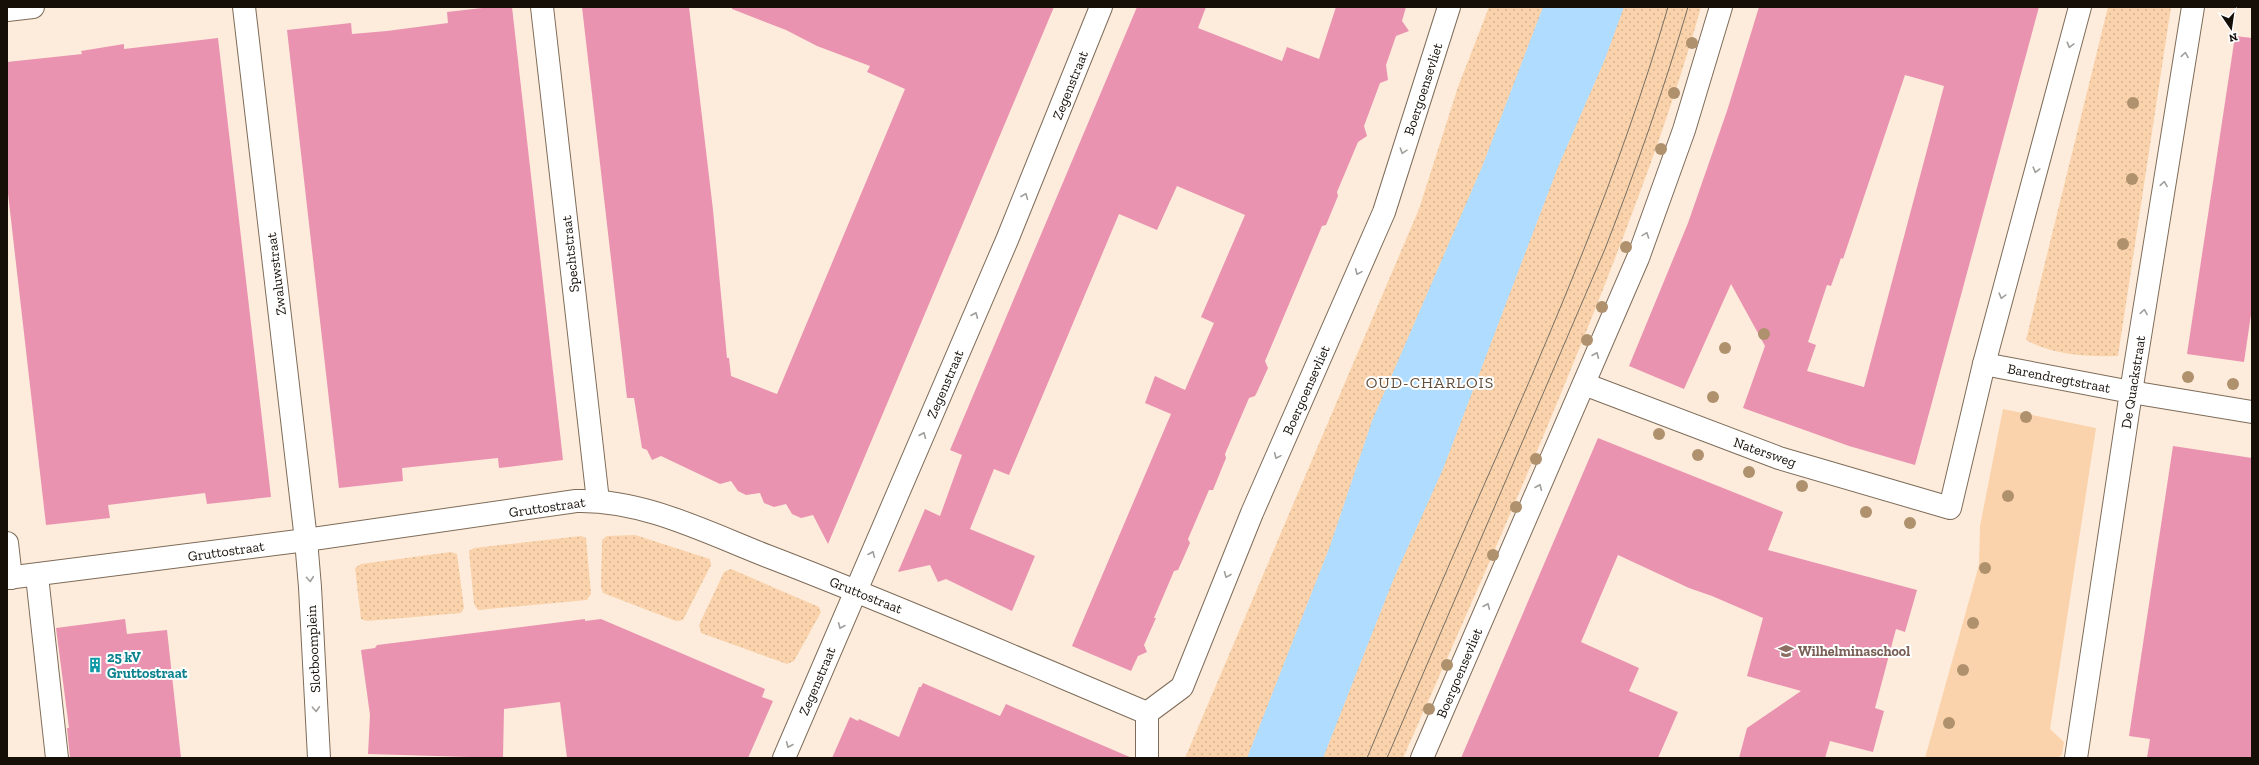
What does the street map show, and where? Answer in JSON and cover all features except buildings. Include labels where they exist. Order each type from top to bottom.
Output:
[{"type":"street","points":[[7,10],[34,7]]},
{"type":"street","name":"Zwaluwstraat","points":[[244,7],[306,540]]},
{"type":"street","name":"Spechtstraat","points":[[542,7],[598,501]]},
{"type":"street","name":"Zegenstraat","points":[[784,758],[1007,240],[1101,7]]},
{"type":"street","name":"Boergoensevliet","points":[[1148,713],[1182,687],[1252,513],[1384,212],[1449,7]]},
{"type":"street","name":"Boergoensevliet","points":[[1422,758],[1638,258],[1684,130],[1722,7]]},
{"type":"street","points":[[1984,364],[2080,7]]},
{"type":"street","name":"De Quackstraat","points":[[2076,758],[2131,392],[2193,7]]},
{"type":"street","name":"Natersweg","points":[[1584,384],[1779,458],[1950,508],[1984,364]]},
{"type":"street","name":"Barendregtstraat","points":[[1984,364],[2131,392],[2252,412]]},
{"type":"street","name":"Gruttostraat","points":[[9,578],[37,576],[306,540],[576,502],[598,501],[618,504],[656,514],[856,590],[1148,713]]},
{"type":"street","name":"Slotboomplein","points":[[306,540],[319,758]]},
{"type":"street","points":[[7,543],[9,578]]},
{"type":"street","points":[[37,576],[57,758]]},
{"type":"street","points":[[1148,713],[1148,758]]},
{"type":"shaded area","points":[[1489,7],[1701,7],[1666,119],[1640,193],[1575,360],[1478,588],[1403,758],[1185,758],[1419,209],[1458,87]]},
{"type":"shaded area","points":[[2108,7],[2171,7],[2118,356],[2094,356],[2059,352],[2036,345],[2026,340]]},
{"type":"shaded area","points":[[2003,409],[2096,428],[2050,729],[2064,742],[2062,755],[2057,758],[1925,758],[1979,565],[1980,526]]},
{"type":"shaded area","points":[[635,535],[710,559],[711,565],[683,620],[676,621],[603,593],[601,587],[602,540],[607,536]]},
{"type":"shaded area","points":[[581,536],[586,538],[591,594],[587,600],[478,610],[474,604],[469,551],[474,548]]},
{"type":"shaded area","points":[[451,552],[457,554],[464,608],[461,613],[367,621],[361,619],[355,568],[361,564]]},
{"type":"shaded area","points":[[731,569],[819,607],[821,612],[794,661],[787,664],[701,633],[699,625],[724,572]]},
{"type":"water","points":[[1543,7],[1624,7],[1605,59],[1558,167],[1443,469],[1394,578],[1323,758],[1247,758],[1330,546],[1372,421],[1482,167]]},
{"type":"tram line","points":[[1367,758],[1439,587],[1560,309],[1607,190],[1629,129],[1668,7]]},
{"type":"tram line","points":[[1387,758],[1605,249],[1649,129],[1688,7]]},
{"type":"place","name":"Wilhelminaschool","points":[[1786,651]]},
{"type":"place","name":"25 kV Gruttostraat","points":[[95,665]]},
{"type":"district","name":"OUD-CHARLOIS","points":[[1430,382]]}]
